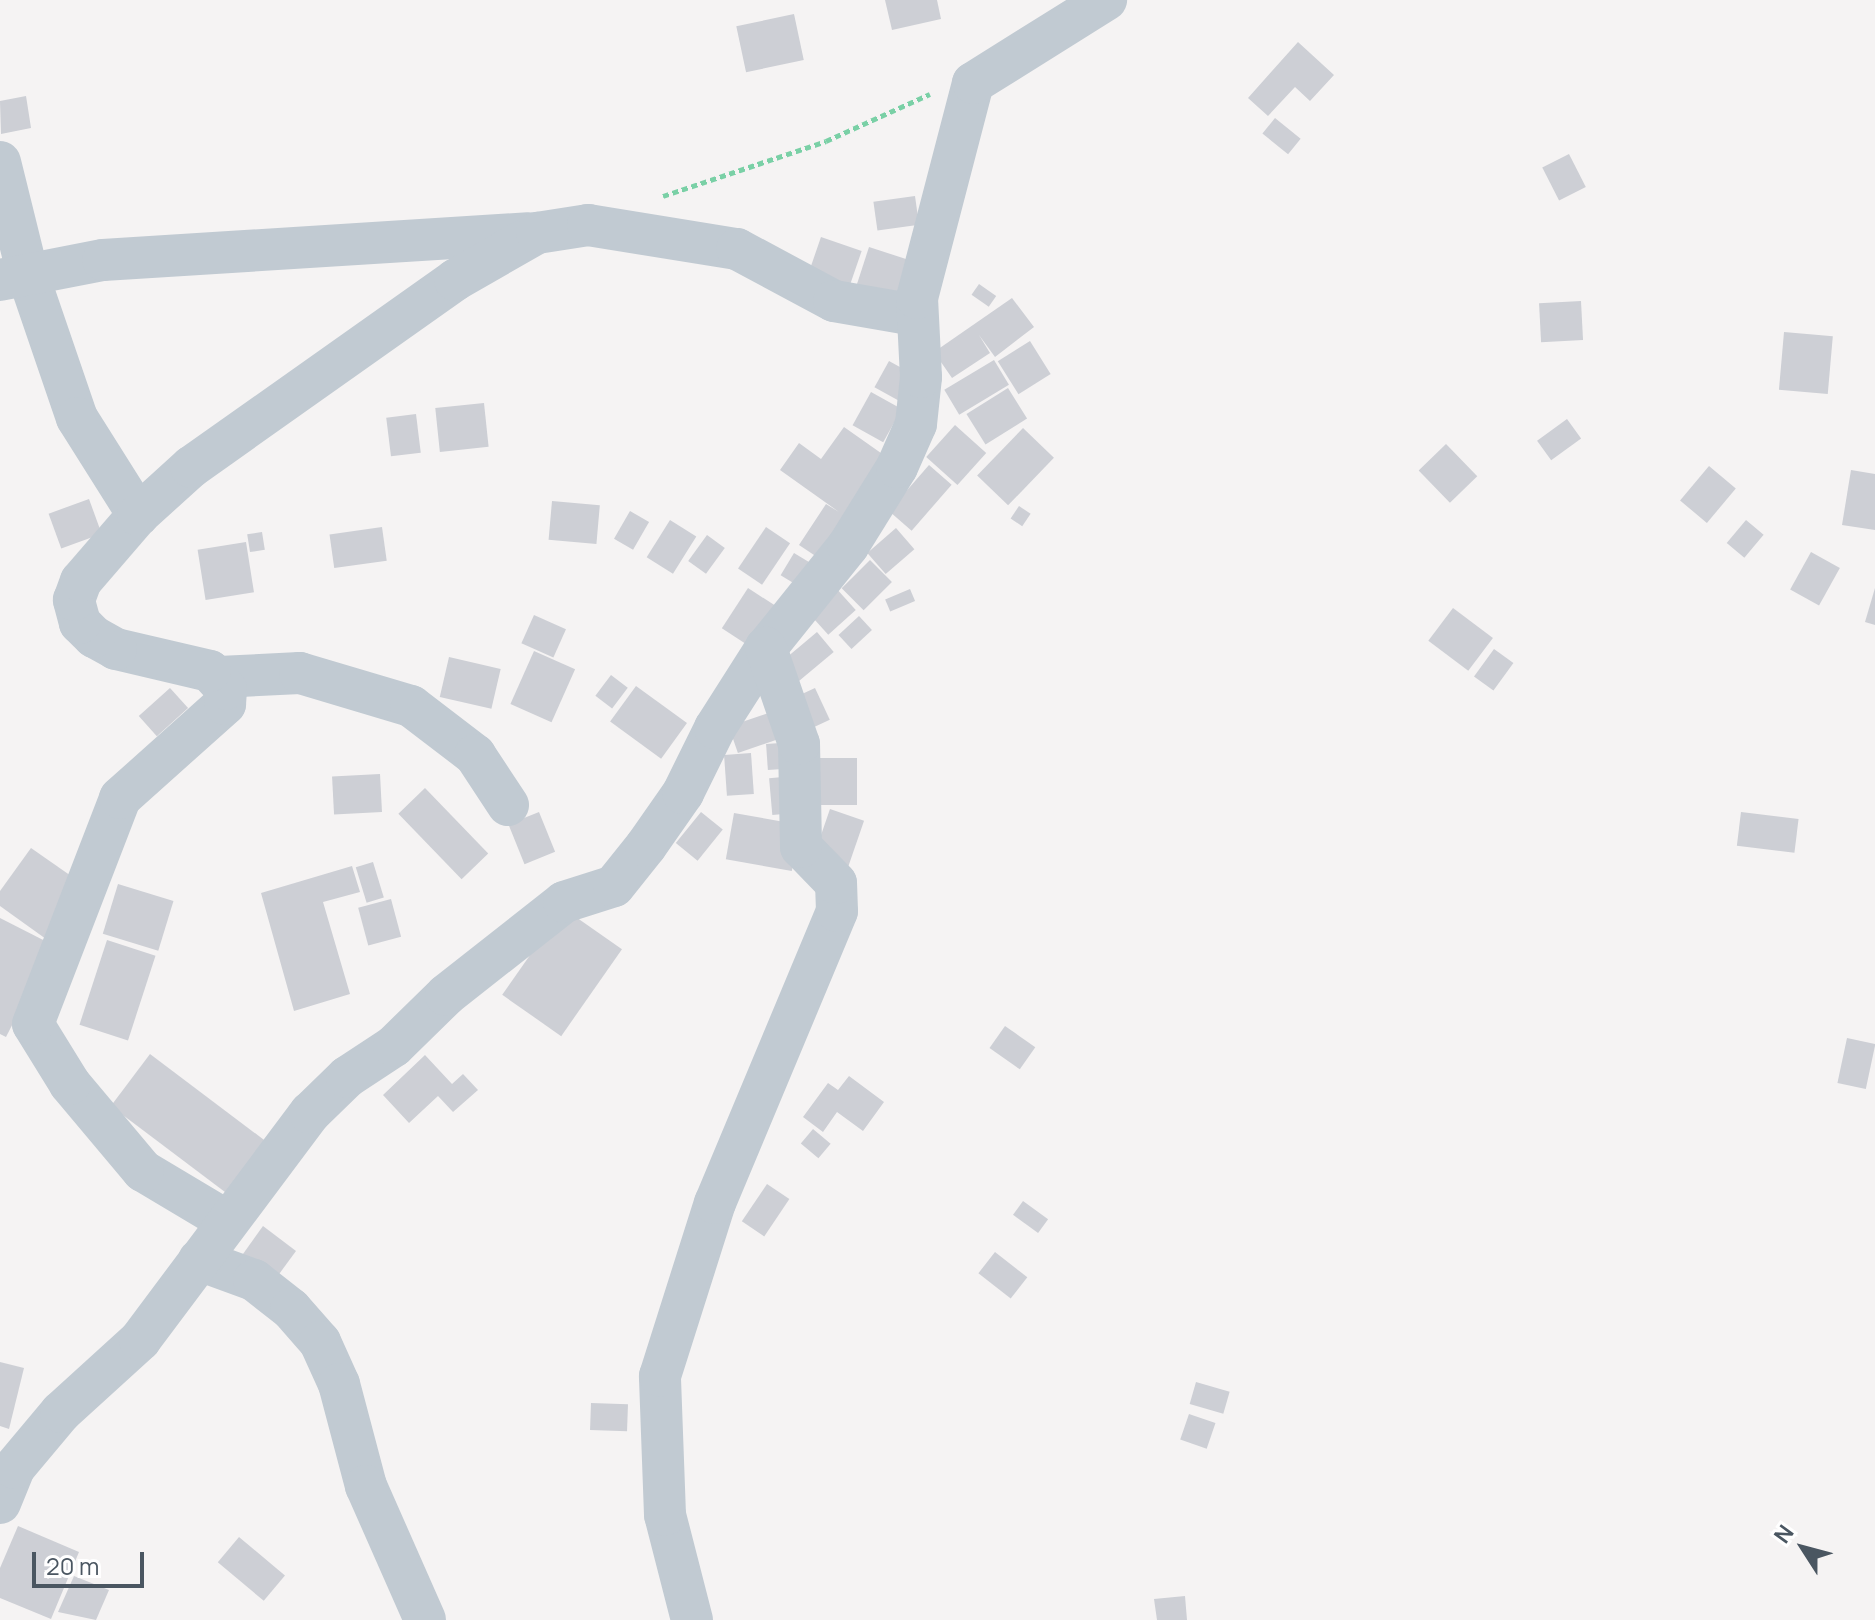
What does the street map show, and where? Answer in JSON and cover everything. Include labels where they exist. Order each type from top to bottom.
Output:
[{"type":"street","points":[[0,1503],[14,1468],[61,1412],[140,1340],[310,1113],[347,1077],[394,1046],[446,995],[564,902],[614,886],[683,793],[715,728],[766,648],[848,546],[897,467],[916,424],[921,377],[915,315],[973,83],[1106,0]]},
{"type":"street","points":[[0,162],[14,278],[77,418],[138,515]]},
{"type":"street","points":[[14,278],[103,260],[537,233],[588,225],[737,249],[834,301],[915,315]]},
{"type":"street","points":[[508,805],[475,755],[411,706],[300,673],[219,677],[116,649],[80,623],[74,600],[81,581],[138,515],[191,467],[455,280],[537,233]]},
{"type":"street","points":[[692,1620],[665,1515],[660,1376],[715,1203],[837,911],[836,883],[801,847],[799,744],[766,648]]},
{"type":"street","points":[[219,677],[226,689],[219,715],[120,798],[33,1024],[70,1084],[143,1171],[227,1221]]},
{"type":"street","points":[[199,1260],[254,1280],[291,1309],[320,1342],[339,1384],[366,1486],[425,1620]]},
{"type":"path","points":[[647,202],[826,141],[944,87],[973,83]]},
{"type":"building","points":[[885,0],[937,0],[941,19],[892,30]]},
{"type":"building","points":[[794,14],[804,60],[746,72],[736,26]]},
{"type":"building","points":[[1298,42],[1334,75],[1310,101],[1295,87],[1268,116],[1248,98]]},
{"type":"building","points":[[26,96],[31,128],[1,134],[0,101]]},
{"type":"building","points":[[1275,118],[1301,139],[1288,154],[1262,134]]},
{"type":"building","points":[[1569,154],[1586,187],[1559,201],[1542,168]]},
{"type":"building","points":[[915,196],[919,225],[877,231],[873,202]]},
{"type":"building","points":[[821,237],[862,251],[849,287],[809,273]]},
{"type":"building","points":[[869,247],[918,263],[904,304],[856,288]]},
{"type":"building","points":[[979,284],[996,296],[989,307],[972,295]]},
{"type":"building","points":[[1012,298],[1034,327],[995,357],[979,335],[990,353],[952,378],[934,352]]},
{"type":"building","points":[[1581,301],[1583,340],[1541,342],[1539,303]]},
{"type":"building","points":[[1784,332],[1833,336],[1828,394],[1779,390]]},
{"type":"building","points":[[1030,341],[1051,374],[1018,394],[998,361]]},
{"type":"building","points":[[994,360],[1009,385],[959,415],[944,390]]},
{"type":"building","points":[[889,361],[914,375],[900,401],[874,387]]},
{"type":"building","points":[[1008,388],[1027,419],[986,444],[966,414]]},
{"type":"building","points":[[871,392],[902,409],[883,442],[853,425]]},
{"type":"building","points":[[484,403],[489,447],[440,452],[435,408]]},
{"type":"building","points":[[416,414],[421,453],[391,456],[386,418]]},
{"type":"building","points":[[1567,419],[1581,438],[1551,460],[1537,441]]},
{"type":"building","points":[[955,425],[986,453],[957,485],[926,457]]},
{"type":"building","points":[[844,427],[888,458],[823,561],[799,545],[826,504],[839,512],[780,470],[799,443],[821,459]]},
{"type":"building","points":[[1023,428],[1054,458],[1008,505],[977,475]]},
{"type":"building","points":[[1446,444],[1477,476],[1450,503],[1419,470]]},
{"type":"building","points":[[929,465],[952,485],[912,531],[889,511]]},
{"type":"building","points":[[1709,466],[1736,488],[1707,523],[1680,500]]},
{"type":"building","points":[[1851,470],[1875,474],[1875,530],[1842,525]]},
{"type":"building","points":[[89,499],[102,534],[61,548],[49,514]]},
{"type":"building","points":[[552,501],[600,505],[596,544],[549,540]]},
{"type":"building","points":[[1019,506],[1031,514],[1022,526],[1011,518]]},
{"type":"building","points":[[630,511],[649,522],[633,550],[614,539]]},
{"type":"building","points":[[670,520],[696,536],[673,574],[647,557]]},
{"type":"building","points":[[1746,520],[1764,535],[1744,558],[1727,543]]},
{"type":"building","points":[[382,527],[387,561],[334,568],[330,534]]},
{"type":"building","points":[[766,527],[790,543],[762,585],[738,568]]},
{"type":"building","points":[[896,528],[914,549],[886,574],[867,553]]},
{"type":"building","points":[[262,532],[265,550],[250,552],[247,534]]},
{"type":"building","points":[[707,535],[725,548],[706,574],[688,561]]},
{"type":"building","points":[[246,542],[254,592],[206,600],[198,550]]},
{"type":"building","points":[[1811,552],[1840,568],[1819,606],[1790,590]]},
{"type":"building","points":[[794,553],[817,567],[804,589],[781,575]]},
{"type":"building","points":[[870,560],[892,582],[864,610],[842,588]]},
{"type":"building","points":[[835,587],[856,610],[828,635],[808,612]]},
{"type":"building","points":[[748,588],[783,611],[757,651],[722,628]]},
{"type":"building","points":[[1875,588],[1875,625],[1865,622]]},
{"type":"building","points":[[910,589],[915,601],[890,612],[885,600]]},
{"type":"building","points":[[1453,608],[1493,638],[1468,671],[1428,641]]},
{"type":"building","points":[[534,615],[566,629],[553,658],[521,643]]},
{"type":"building","points":[[859,616],[872,630],[851,649],[839,635]]},
{"type":"building","points":[[817,632],[834,652],[794,685],[777,665]]},
{"type":"building","points":[[1494,649],[1513,663],[1493,691],[1474,677]]},
{"type":"building","points":[[534,651],[575,669],[552,722],[510,704]]},
{"type":"building","points":[[449,657],[501,669],[491,709],[440,697]]},
{"type":"building","points":[[611,675],[628,688],[612,708],[595,696]]},
{"type":"building","points":[[636,686],[687,723],[661,759],[610,722]]},
{"type":"building","points":[[170,688],[188,708],[157,736],[139,716]]},
{"type":"building","points":[[815,688],[830,720],[804,732],[790,700]]},
{"type":"building","points":[[777,710],[786,736],[738,753],[729,727]]},
{"type":"building","points":[[795,742],[797,768],[768,770],[766,744]]},
{"type":"building","points":[[751,753],[754,794],[727,796],[724,755]]},
{"type":"building","points":[[818,758],[857,758],[857,805],[818,805]]},
{"type":"building","points":[[380,774],[382,812],[334,814],[332,777]]},
{"type":"building","points":[[794,776],[797,813],[772,815],[769,778]]},
{"type":"building","points":[[425,788],[488,853],[462,879],[398,814]]},
{"type":"building","points":[[830,809],[864,821],[847,869],[813,857]]},
{"type":"building","points":[[539,812],[555,852],[525,864],[508,824]]},
{"type":"building","points":[[701,812],[723,830],[698,861],[676,843]]},
{"type":"building","points":[[1741,812],[1799,819],[1794,853],[1737,846]]},
{"type":"building","points":[[734,813],[800,825],[792,871],[726,859]]},
{"type":"building","points":[[31,848],[84,885],[46,939],[0,906],[0,891]]},
{"type":"building","points":[[373,862],[384,897],[367,903],[356,867]]},
{"type":"building","points":[[352,866],[360,892],[323,902],[350,994],[294,1011],[261,893]]},
{"type":"building","points":[[118,884],[173,901],[158,951],[103,934]]},
{"type":"building","points":[[391,899],[401,937],[368,945],[358,908]]},
{"type":"building","points":[[563,908],[622,949],[561,1036],[502,995]]},
{"type":"building","points":[[0,918],[53,945],[6,1037],[0,1034]]},
{"type":"building","points":[[107,940],[156,956],[128,1040],[79,1025]]},
{"type":"building","points":[[1005,1026],[1035,1047],[1020,1069],[990,1048]]},
{"type":"building","points":[[1847,1038],[1875,1044],[1866,1089],[1837,1083]]},
{"type":"building","points":[[150,1054],[267,1142],[228,1194],[111,1106]]},
{"type":"building","points":[[425,1055],[452,1084],[463,1074],[478,1090],[453,1112],[438,1096],[409,1123],[383,1095]]},
{"type":"building","points":[[849,1076],[884,1102],[863,1131],[837,1112],[823,1132],[803,1117],[828,1083],[838,1090]]},
{"type":"building","points":[[813,1129],[831,1144],[818,1158],[801,1144]]},
{"type":"building","points":[[767,1184],[789,1199],[764,1236],[742,1221]]},
{"type":"building","points":[[1023,1201],[1048,1219],[1038,1233],[1013,1215]]},
{"type":"building","points":[[263,1226],[296,1251],[274,1281],[238,1261]]},
{"type":"building","points":[[995,1252],[1027,1277],[1011,1299],[978,1273]]},
{"type":"building","points":[[0,1362],[24,1368],[9,1429],[0,1426]]},
{"type":"building","points":[[1196,1382],[1230,1392],[1223,1414],[1190,1404]]},
{"type":"building","points":[[591,1403],[628,1404],[627,1431],[590,1430]]},
{"type":"building","points":[[1189,1414],[1215,1423],[1207,1449],[1180,1440]]},
{"type":"building","points":[[18,1526],[79,1552],[51,1619],[0,1598],[0,1568]]},
{"type":"building","points":[[239,1537],[285,1576],[264,1601],[218,1562]]},
{"type":"building","points":[[74,1576],[109,1590],[96,1620],[58,1612]]},
{"type":"building","points":[[1185,1596],[1187,1620],[1157,1620],[1154,1599]]}]
